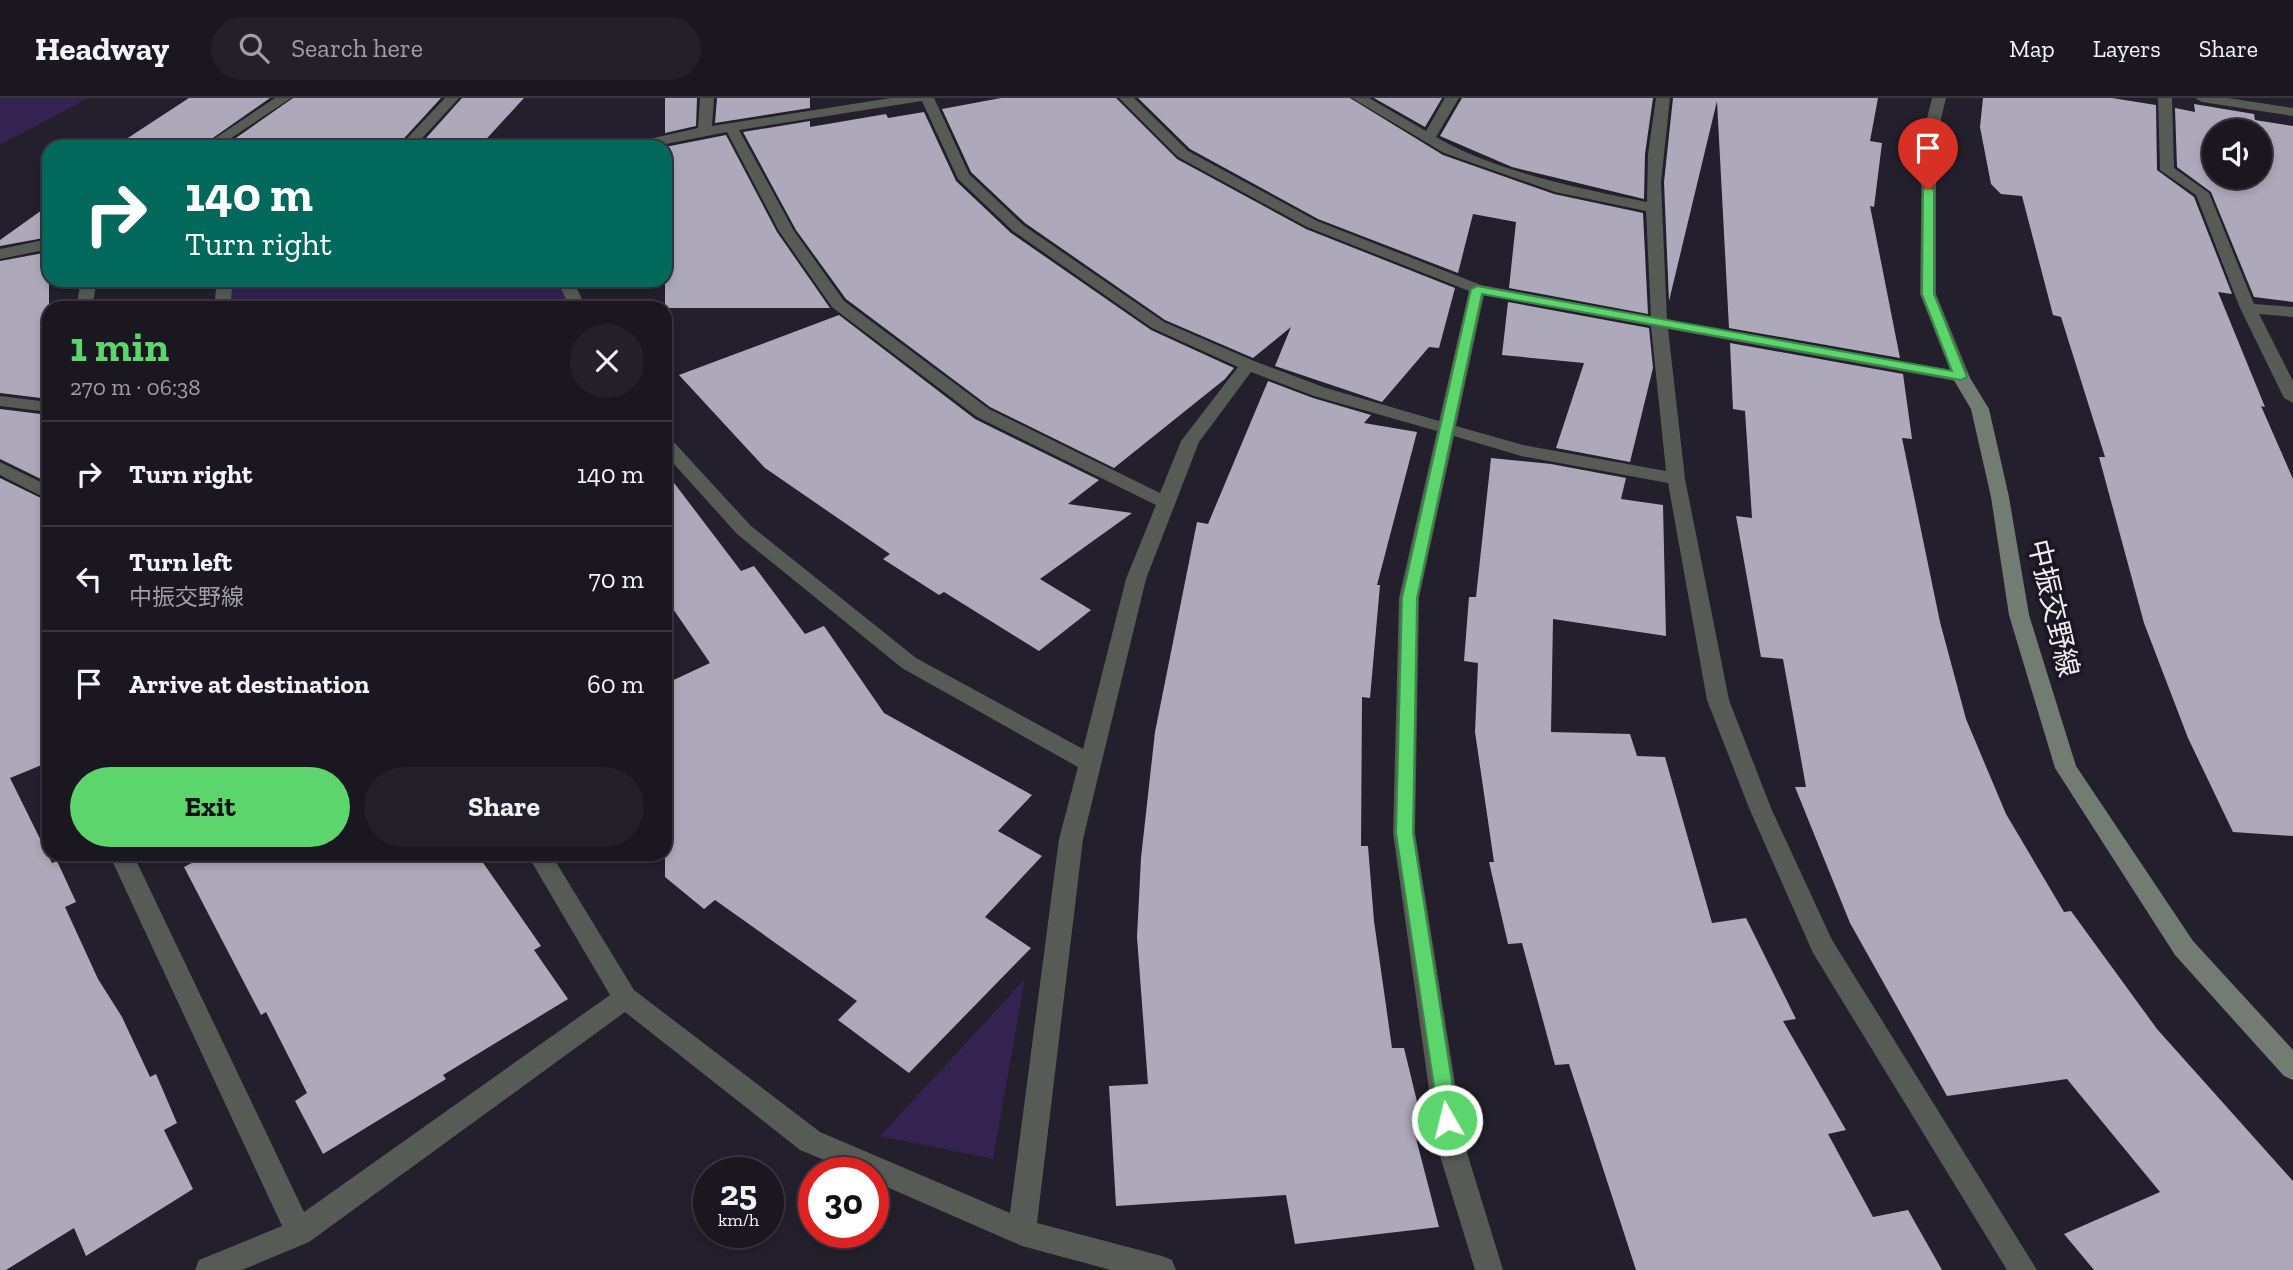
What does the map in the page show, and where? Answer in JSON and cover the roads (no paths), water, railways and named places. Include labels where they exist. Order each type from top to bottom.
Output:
[{"type":"street","points":[[220,140],[284,98]]},
{"type":"street","points":[[413,140],[452,98]]},
{"type":"street","points":[[705,131],[707,98]]},
{"type":"street","points":[[664,140],[705,131],[917,98]]},
{"type":"street","points":[[927,98],[963,176],[1018,228],[1158,324],[1248,365],[1320,391],[1521,450],[1676,479]]},
{"type":"street","points":[[1126,98],[1183,154],[1312,224],[1477,289],[1961,377]]},
{"type":"street","points":[[1359,98],[1449,150],[1560,189],[1653,208]]},
{"type":"street","points":[[1428,138],[1452,98]]},
{"type":"street","points":[[1663,98],[1656,131],[1653,208],[1659,323],[1676,479],[1717,700],[1760,808],[1822,946],[2022,1270]]},
{"type":"street","name":"中振交野線","points":[[1938,98],[1928,139],[1928,294],[1961,377],[1980,409],[2000,497],[2019,615],[2066,768],[2185,948],[2293,1068]]},
{"type":"street","points":[[2165,98],[2167,170],[2202,193],[2248,308],[2293,398]]},
{"type":"street","points":[[2202,98],[2293,112]]},
{"type":"street","points":[[732,127],[787,231],[838,304],[983,413],[1166,503]]},
{"type":"street","points":[[0,254],[42,245]]},
{"type":"street","points":[[1477,289],[1409,598],[1404,833],[1451,1146],[1489,1270]]},
{"type":"street","points":[[2248,308],[2293,312]]},
{"type":"street","points":[[1022,1232],[1071,839],[1136,579],[1190,441],[1248,365]]},
{"type":"street","points":[[0,401],[42,407]]},
{"type":"street","points":[[672,451],[744,530],[909,663],[1090,763]]},
{"type":"street","points":[[0,468],[42,490]]},
{"type":"street","points":[[124,861],[299,1232]]},
{"type":"street","points":[[543,861],[625,998],[810,1141],[1022,1232],[1163,1270]]},
{"type":"street","points":[[209,1270],[299,1232],[625,998]]}]
